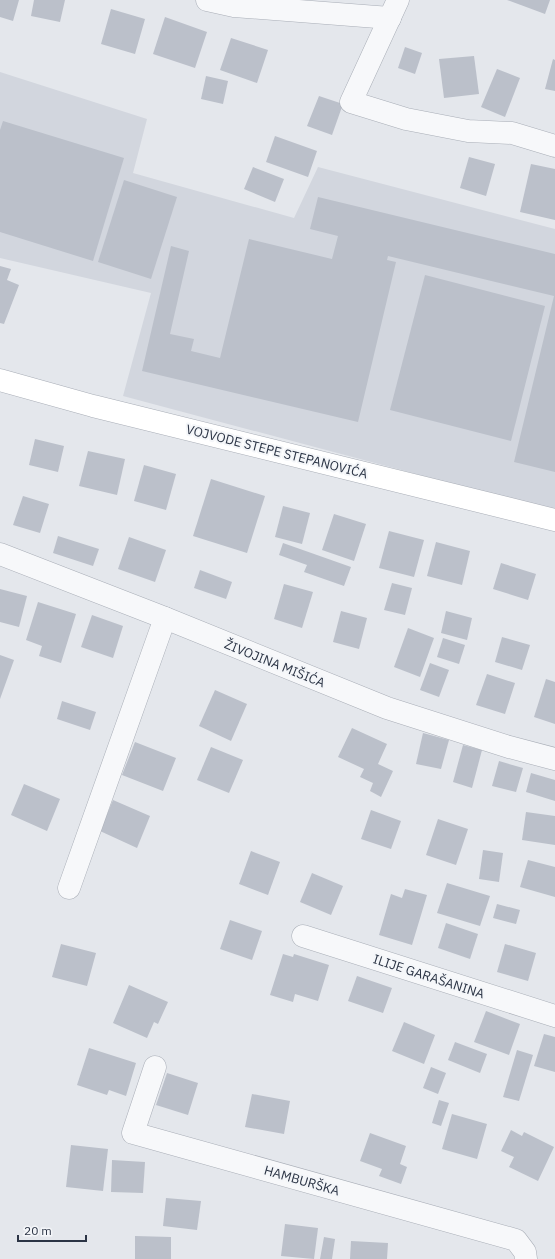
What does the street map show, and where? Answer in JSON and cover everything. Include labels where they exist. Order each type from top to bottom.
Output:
[{"type":"street","points":[[207,0],[234,6],[394,9],[351,102],[406,119],[468,131],[512,134],[555,146]]},
{"type":"street","name":"VOJVODE STEPE STEPANOVIĆA","points":[[0,380],[93,406],[555,520]]},
{"type":"street","name":"ŽIVOJINA MIŠIĆA","points":[[0,554],[165,618],[387,708],[509,748],[555,759]]},
{"type":"street","points":[[69,888],[165,618]]},
{"type":"street","name":"ILIJE GARAŠANINA","points":[[303,936],[555,1016]]},
{"type":"street","name":"HAMBURŠKA","points":[[155,1067],[133,1133],[516,1240],[525,1252],[526,1259]]},
{"type":"shaded area","points":[[0,72],[147,119],[133,173],[294,218],[318,167],[555,229],[555,511],[123,396],[151,293],[0,258]]},
{"type":"building","points":[[0,0],[19,0],[13,21],[0,17]]},
{"type":"building","points":[[34,0],[65,0],[60,22],[31,16]]},
{"type":"building","points":[[507,0],[550,0],[545,14]]},
{"type":"building","points":[[111,9],[145,19],[135,54],[101,44]]},
{"type":"building","points":[[165,17],[207,32],[195,68],[153,54]]},
{"type":"building","points":[[231,38],[268,50],[257,83],[220,70]]},
{"type":"building","points":[[405,47],[422,53],[415,74],[398,68]]},
{"type":"building","points":[[474,56],[479,94],[444,98],[439,59]]},
{"type":"building","points":[[553,59],[555,60],[555,91],[545,89]]},
{"type":"building","points":[[497,69],[520,78],[505,117],[481,107]]},
{"type":"building","points":[[206,76],[228,81],[223,104],[201,99]]},
{"type":"building","points":[[319,96],[343,104],[332,135],[307,126]]},
{"type":"building","points":[[3,121],[124,158],[93,261],[0,232],[0,130]]},
{"type":"building","points":[[275,136],[317,151],[308,177],[266,162]]},
{"type":"building","points":[[469,157],[495,164],[486,196],[460,188]]},
{"type":"building","points":[[531,164],[555,169],[555,220],[520,212]]},
{"type":"building","points":[[253,167],[284,179],[275,202],[244,189]]},
{"type":"building","points":[[124,180],[177,197],[151,279],[98,262]]},
{"type":"building","points":[[318,197],[555,254],[555,472],[514,462],[554,296],[388,256],[387,260],[396,262],[358,422],[142,371],[171,246],[189,251],[170,334],[194,339],[191,351],[220,358],[249,239],[332,259],[338,236],[310,229]]},
{"type":"building","points":[[0,266],[11,269],[7,280],[19,285],[4,324],[0,323]]},
{"type":"building","points":[[425,275],[545,306],[511,441],[390,410]]},
{"type":"building","points":[[35,439],[64,446],[58,472],[29,465]]},
{"type":"building","points":[[88,451],[125,459],[117,495],[79,486]]},
{"type":"building","points":[[144,465],[176,474],[166,510],[134,501]]},
{"type":"building","points":[[211,479],[265,496],[247,553],[193,536]]},
{"type":"building","points":[[23,496],[49,504],[40,533],[13,525]]},
{"type":"building","points":[[283,506],[310,513],[302,544],[275,537]]},
{"type":"building","points":[[334,514],[366,524],[354,561],[322,550]]},
{"type":"building","points":[[389,531],[424,540],[414,577],[379,568]]},
{"type":"building","points":[[58,536],[99,549],[93,566],[53,553]]},
{"type":"building","points":[[129,537],[166,550],[155,582],[118,569]]},
{"type":"building","points":[[436,542],[470,551],[462,585],[427,576]]},
{"type":"building","points":[[283,543],[351,567],[344,586],[304,572],[307,565],[279,555]]},
{"type":"building","points":[[501,563],[536,574],[528,600],[493,589]]},
{"type":"building","points":[[200,570],[232,582],[226,599],[194,588]]},
{"type":"building","points":[[392,583],[412,588],[405,615],[384,610]]},
{"type":"building","points":[[284,584],[313,592],[302,628],[274,619]]},
{"type":"building","points":[[0,589],[27,596],[19,627],[0,622]]},
{"type":"building","points":[[38,602],[76,614],[61,663],[39,656],[42,646],[26,640]]},
{"type":"building","points":[[341,611],[367,618],[359,649],[333,642]]},
{"type":"building","points":[[446,611],[472,618],[467,640],[441,633]]},
{"type":"building","points":[[92,615],[123,626],[113,658],[81,647]]},
{"type":"building","points":[[408,628],[434,638],[420,677],[394,667]]},
{"type":"building","points":[[502,637],[530,645],[522,670],[495,662]]},
{"type":"building","points":[[443,638],[465,645],[459,664],[437,657]]},
{"type":"building","points":[[0,655],[14,660],[0,699]]},
{"type":"building","points":[[430,663],[449,670],[439,697],[420,690]]},
{"type":"building","points":[[487,674],[515,683],[505,714],[476,705]]},
{"type":"building","points":[[546,679],[555,682],[555,724],[534,717]]},
{"type":"building","points":[[215,690],[247,704],[231,741],[199,726]]},
{"type":"building","points":[[62,701],[96,712],[90,730],[57,719]]},
{"type":"building","points":[[352,728],[387,744],[378,764],[393,771],[381,797],[370,791],[373,783],[360,777],[364,769],[338,757]]},
{"type":"building","points":[[423,733],[449,740],[441,769],[416,764]]},
{"type":"building","points":[[135,742],[176,758],[163,791],[122,775]]},
{"type":"building","points":[[463,745],[482,750],[472,788],[453,782]]},
{"type":"building","points":[[211,747],[243,760],[229,793],[197,780]]},
{"type":"building","points":[[499,761],[523,768],[516,792],[492,786]]},
{"type":"building","points":[[531,773],[555,780],[555,801],[526,792]]},
{"type":"building","points":[[24,784],[60,799],[47,831],[11,815]]},
{"type":"building","points":[[113,800],[150,816],[137,848],[100,831]]},
{"type":"building","points":[[371,810],[401,821],[391,849],[361,839]]},
{"type":"building","points":[[526,812],[555,816],[555,845],[522,840]]},
{"type":"building","points":[[438,819],[468,829],[456,865],[426,855]]},
{"type":"building","points":[[483,850],[503,853],[499,882],[479,879]]},
{"type":"building","points":[[251,851],[280,862],[268,895],[239,884]]},
{"type":"building","points":[[528,860],[555,867],[555,897],[520,887]]},
{"type":"building","points":[[312,873],[343,886],[331,915],[300,902]]},
{"type":"building","points":[[447,883],[490,896],[480,926],[437,913]]},
{"type":"building","points":[[405,889],[427,895],[412,945],[379,935],[391,894],[402,898]]},
{"type":"building","points":[[497,904],[520,910],[516,924],[493,918]]},
{"type":"building","points":[[230,920],[262,931],[252,960],[220,949]]},
{"type":"building","points":[[446,923],[478,934],[470,959],[438,948]]},
{"type":"building","points":[[61,944],[96,953],[87,986],[52,977]]},
{"type":"building","points":[[505,944],[536,953],[528,981],[497,972]]},
{"type":"building","points":[[283,954],[293,957],[294,954],[329,965],[318,1001],[295,994],[293,1002],[270,995]]},
{"type":"building","points":[[357,976],[392,988],[383,1013],[348,1001]]},
{"type":"building","points":[[129,985],[168,1002],[158,1024],[154,1022],[147,1038],[113,1023]]},
{"type":"building","points":[[486,1011],[520,1024],[509,1055],[474,1042]]},
{"type":"building","points":[[404,1022],[435,1035],[424,1064],[392,1051]]},
{"type":"building","points":[[544,1034],[555,1037],[555,1072],[534,1066]]},
{"type":"building","points":[[455,1042],[487,1054],[480,1073],[448,1060]]},
{"type":"building","points":[[89,1048],[136,1063],[126,1096],[109,1090],[107,1095],[77,1085]]},
{"type":"building","points":[[517,1050],[533,1055],[519,1101],[503,1097]]},
{"type":"building","points":[[431,1067],[446,1073],[438,1094],[423,1088]]},
{"type":"building","points":[[167,1073],[198,1083],[188,1115],[156,1105]]},
{"type":"building","points":[[252,1094],[290,1101],[284,1134],[245,1127]]},
{"type":"building","points":[[439,1100],[449,1103],[441,1126],[432,1123]]},
{"type":"building","points":[[452,1114],[487,1124],[477,1159],[442,1149]]},
{"type":"building","points":[[511,1130],[522,1136],[524,1132],[554,1147],[538,1181],[509,1167],[514,1157],[501,1151]]},
{"type":"building","points":[[370,1133],[406,1146],[400,1164],[407,1167],[401,1184],[379,1176],[382,1169],[360,1161]]},
{"type":"building","points":[[71,1145],[108,1149],[103,1191],[66,1187]]},
{"type":"building","points":[[112,1160],[145,1162],[143,1193],[111,1192]]},
{"type":"building","points":[[166,1198],[201,1201],[197,1230],[163,1226]]},
{"type":"building","points":[[285,1224],[318,1228],[314,1259],[281,1256]]},
{"type":"building","points":[[135,1236],[171,1237],[171,1259],[135,1259]]},
{"type":"building","points":[[324,1237],[335,1239],[332,1259],[320,1259]]},
{"type":"building","points":[[351,1241],[388,1243],[387,1259],[350,1259]]}]
